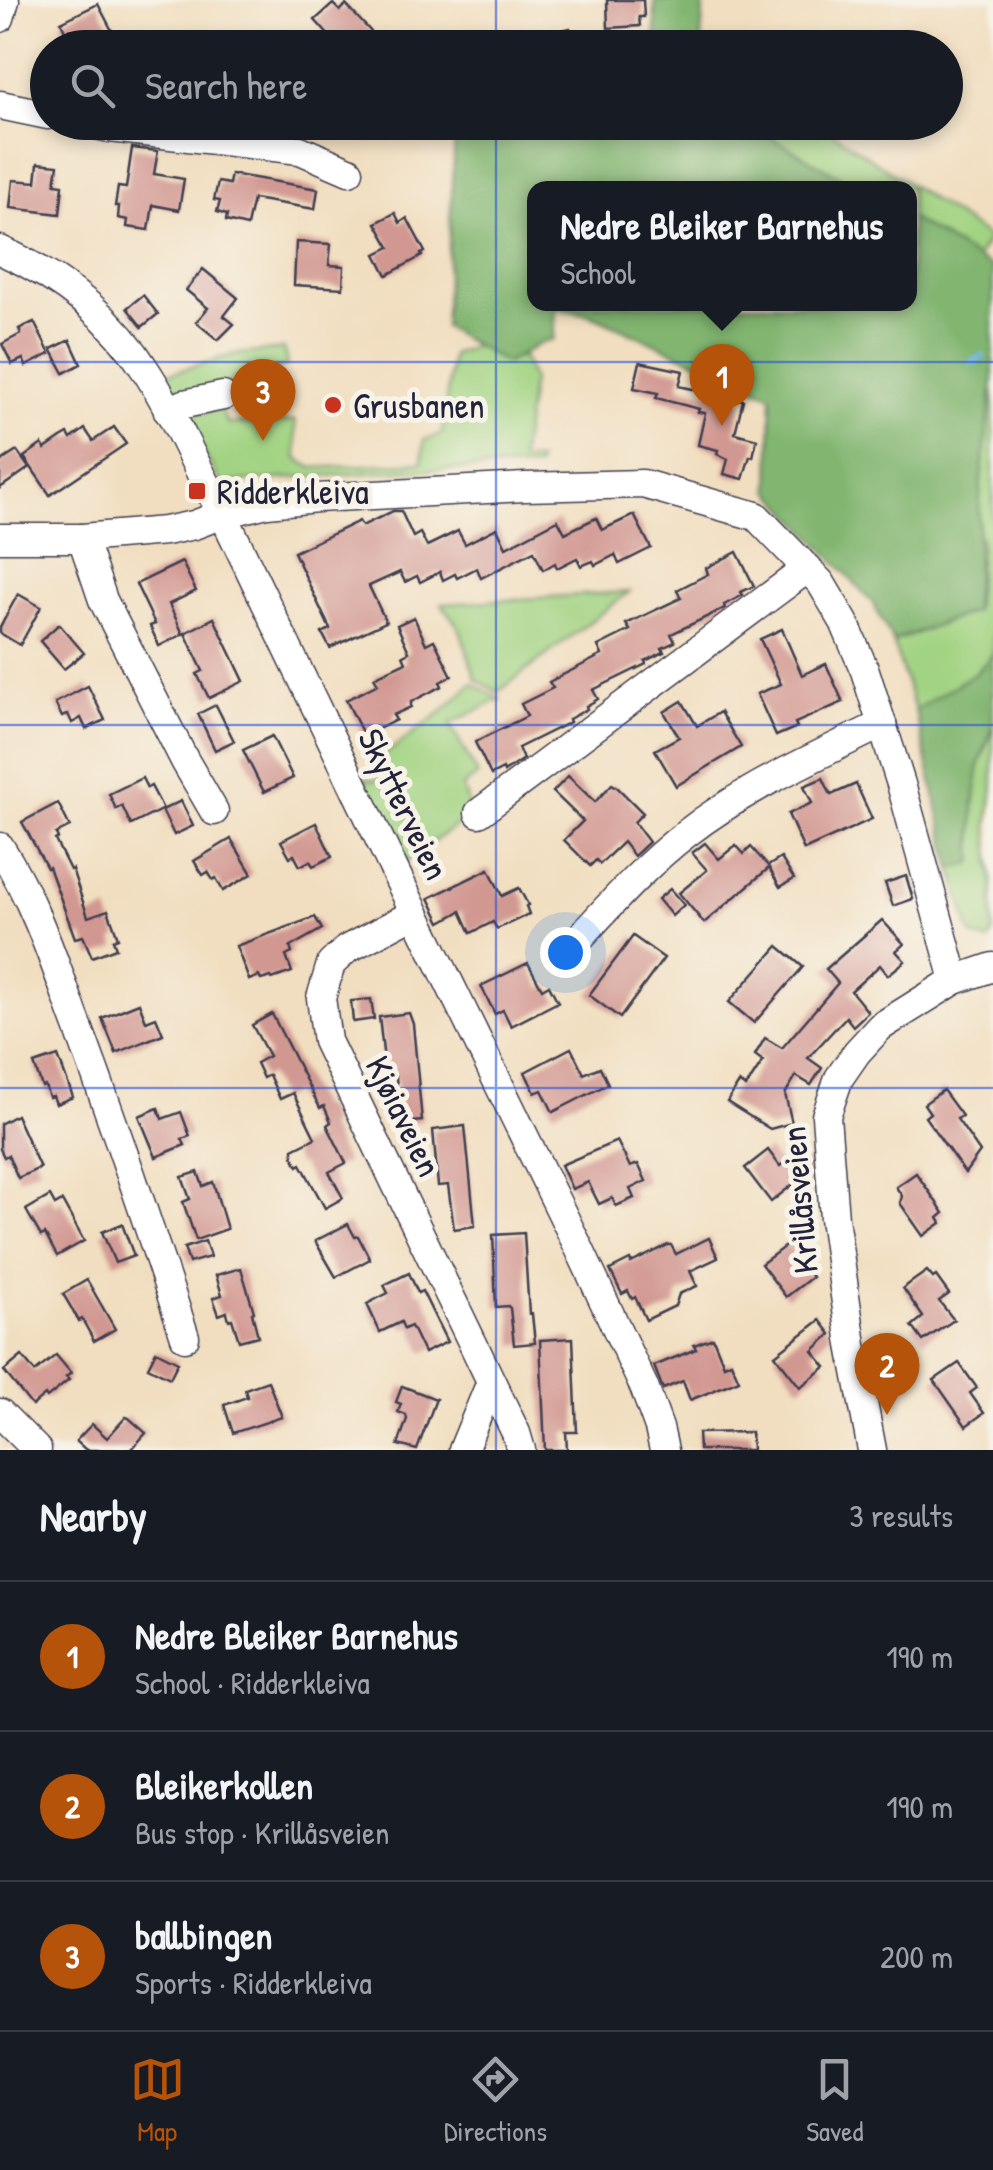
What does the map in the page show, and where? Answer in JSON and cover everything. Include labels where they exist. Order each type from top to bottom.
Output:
[{"type":"street","points":[[0,18],[5,0]]},
{"type":"street","points":[[0,106],[30,112]]},
{"type":"street","points":[[214,140],[300,150],[349,171]]},
{"type":"street","name":"Skytterveien","points":[[0,250],[34,265],[76,293],[108,321],[145,369],[223,514],[530,1146],[644,1387],[664,1450]]},
{"type":"street","points":[[168,411],[224,396]]},
{"type":"street","points":[[0,538],[82,538],[165,531],[267,503],[553,473],[642,484],[756,516],[821,583],[844,622],[882,724],[955,980]]},
{"type":"street","points":[[82,538],[103,600],[214,811]]},
{"type":"street","points":[[479,813],[808,568]]},
{"type":"street","points":[[572,946],[641,872],[689,831],[770,780],[882,724]]},
{"type":"street","points":[[0,846],[43,931],[111,1112],[185,1337]]},
{"type":"street","name":"Kjøiaveien","points":[[414,913],[347,949],[331,964],[321,998],[327,1041],[521,1450]]},
{"type":"street","name":"Krillåsveien","points":[[876,1444],[852,1345],[834,1218],[826,1116],[838,1078],[880,1027],[955,980],[993,967]]},
{"type":"street","points":[[463,1450],[490,1382]]},
{"type":"street","points":[[0,1413],[37,1450]]},
{"type":"green space","points":[[654,0],[704,0],[702,30],[655,30]]},
{"type":"green space","points":[[455,140],[776,140],[847,181],[527,181],[527,311],[556,311],[554,339],[506,363],[444,327]]},
{"type":"green space","points":[[776,140],[843,140],[904,181],[847,181]]},
{"type":"green space","points":[[917,190],[989,238],[976,258],[917,222]]},
{"type":"green space","points":[[917,222],[993,268],[993,383],[981,478],[974,611],[893,641],[872,602],[770,490],[772,395],[591,315],[571,311],[917,311]]},
{"type":"green space","points":[[476,346],[506,362],[523,356],[532,380],[520,460],[538,461],[537,467],[398,471],[221,483],[183,417],[220,408],[228,424],[295,421],[297,458],[312,468],[422,462],[424,440],[442,434],[452,354]]},
{"type":"green space","points":[[284,349],[287,366],[180,398],[157,377],[232,355]]},
{"type":"green space","points":[[977,377],[993,389],[993,654],[977,672],[915,710],[893,642],[974,611],[976,603],[981,538],[972,531]]},
{"type":"green space","points":[[629,592],[498,692],[476,679],[460,629],[442,604]]},
{"type":"green space","points":[[993,654],[993,727],[979,765],[973,863],[952,868],[915,710],[977,672]]},
{"type":"green space","points":[[472,683],[500,699],[450,724],[478,775],[462,787],[468,803],[467,815],[403,864],[364,778],[380,778],[385,754],[443,711]]},
{"type":"green space","points":[[993,727],[988,827],[993,932],[987,941],[973,936],[969,928],[952,868],[973,863],[979,765]]},
{"type":"building","points":[[607,0],[643,0],[640,26],[608,28]]},
{"type":"building","points":[[98,4],[112,30],[65,30],[61,22]]},
{"type":"building","points":[[333,4],[340,11],[346,5],[369,30],[324,30],[315,20]]},
{"type":"building","points":[[132,148],[158,151],[154,174],[184,179],[179,210],[153,205],[149,230],[127,227],[128,220],[118,218],[119,206],[115,206],[118,187],[126,188]]},
{"type":"building","points":[[38,163],[58,165],[55,184],[63,185],[60,214],[10,208],[13,180],[36,182]]},
{"type":"building","points":[[231,174],[318,189],[315,209],[253,199],[247,226],[226,221],[227,215],[217,212],[220,201],[214,200],[218,182],[229,184]]},
{"type":"building","points":[[395,213],[400,223],[407,218],[425,252],[387,275],[376,254],[390,247],[376,223]]},
{"type":"building","points":[[296,242],[331,244],[329,265],[344,266],[343,288],[294,285]]},
{"type":"building","points":[[203,269],[238,298],[224,316],[234,324],[218,340],[196,322],[208,308],[186,290]]},
{"type":"building","points":[[143,295],[158,314],[142,327],[127,308]]},
{"type":"building","points":[[34,322],[50,354],[26,366],[23,359],[12,364],[2,344]]},
{"type":"building","points":[[70,340],[81,364],[64,373],[51,349]]},
{"type":"building","points":[[640,362],[683,371],[679,386],[743,400],[735,433],[757,439],[743,479],[724,474],[728,459],[717,454],[718,450],[698,445],[705,413],[656,398],[658,393],[634,388]]},
{"type":"building","points":[[114,427],[126,444],[50,495],[24,457],[42,444],[45,449],[68,434],[71,439],[85,429],[93,441]]},
{"type":"building","points":[[17,451],[29,468],[0,488],[0,462]]},
{"type":"building","points":[[401,511],[413,537],[420,533],[427,546],[458,531],[465,544],[497,528],[506,547],[558,520],[565,533],[596,518],[602,530],[634,515],[651,548],[619,564],[615,555],[595,565],[593,561],[581,566],[577,558],[543,570],[534,551],[481,578],[477,568],[443,580],[440,572],[420,582],[417,576],[405,582],[400,572],[369,586],[386,622],[330,648],[322,633],[330,629],[294,552],[359,521],[362,526]]},
{"type":"building","points":[[737,552],[754,586],[741,592],[743,595],[724,605],[725,608],[671,634],[675,642],[662,648],[664,652],[645,661],[646,664],[593,690],[598,699],[587,709],[518,748],[523,759],[504,772],[503,769],[491,775],[475,742],[527,716],[521,704],[553,688],[549,682],[602,655],[598,646],[630,630],[626,624],[681,598],[677,590],[708,574],[706,568]]},
{"type":"building","points":[[182,562],[196,591],[169,604],[183,634],[159,646],[150,626],[155,624],[136,584]]},
{"type":"building","points":[[18,594],[41,607],[20,645],[0,633]]},
{"type":"building","points":[[414,617],[426,644],[434,640],[452,676],[440,682],[442,686],[411,702],[411,707],[393,715],[396,720],[364,736],[346,700],[378,684],[374,677],[406,662],[403,655],[409,652],[397,625]]},
{"type":"building","points":[[214,618],[244,681],[209,698],[197,674],[203,671],[185,633]]},
{"type":"building","points":[[59,624],[84,653],[64,669],[40,641]]},
{"type":"building","points":[[782,629],[802,675],[826,664],[843,702],[776,736],[757,694],[781,684],[760,639]]},
{"type":"building","points":[[88,686],[105,720],[86,729],[81,718],[72,723],[68,714],[62,717],[55,703]]},
{"type":"building","points":[[682,701],[697,726],[720,712],[741,747],[676,786],[655,750],[679,737],[664,712]]},
{"type":"building","points":[[216,705],[234,741],[215,750],[198,714]]},
{"type":"building","points":[[272,736],[293,778],[264,792],[243,750]]},
{"type":"building","points":[[568,776],[595,802],[612,784],[617,787],[643,813],[634,822],[649,842],[634,856],[623,842],[600,864],[596,860],[590,866],[564,840],[583,821],[553,792]]},
{"type":"building","points":[[142,778],[163,809],[131,825],[122,806],[116,809],[109,794]]},
{"type":"building","points":[[823,778],[831,795],[856,784],[872,819],[804,850],[788,814],[812,803],[804,786]]},
{"type":"building","points":[[181,801],[193,826],[174,835],[162,810]]},
{"type":"building","points":[[58,803],[70,827],[56,834],[55,840],[72,869],[88,917],[108,910],[118,938],[113,940],[116,948],[92,957],[83,936],[75,938],[49,867],[22,822]]},
{"type":"building","points":[[316,823],[332,857],[313,866],[310,861],[300,866],[281,841]]},
{"type":"building","points":[[231,839],[252,874],[223,891],[216,878],[213,880],[208,872],[203,875],[194,861]]},
{"type":"building","points":[[705,843],[719,859],[736,845],[744,854],[751,847],[768,866],[781,858],[794,879],[780,887],[769,868],[704,923],[679,893],[707,870],[692,853]]},
{"type":"building","points":[[489,869],[502,896],[519,888],[529,914],[497,929],[493,922],[471,933],[461,911],[441,922],[429,898]]},
{"type":"building","points":[[906,876],[913,899],[893,906],[885,883]]},
{"type":"building","points":[[670,889],[684,905],[672,916],[658,899]]},
{"type":"building","points":[[315,917],[322,929],[290,947],[292,953],[286,956],[292,972],[272,979],[261,980],[259,976],[249,980],[236,946]]},
{"type":"building","points":[[882,920],[904,944],[896,951],[905,961],[888,975],[880,965],[851,991],[868,1012],[853,1026],[846,1017],[808,1058],[822,1068],[811,1085],[796,1076],[785,1094],[792,1123],[770,1129],[727,1102],[739,1083],[746,1087],[763,1061],[755,1055],[765,1038],[782,1048],[838,983],[826,969]]},
{"type":"building","points":[[633,936],[664,958],[620,1018],[589,995]]},
{"type":"building","points":[[778,946],[803,967],[754,1023],[729,1002]]},
{"type":"building","points":[[528,963],[542,989],[549,985],[558,1002],[511,1026],[503,1010],[495,1014],[481,986]]},
{"type":"building","points":[[371,999],[374,1019],[353,1022],[351,1001]]},
{"type":"building","points":[[139,1003],[146,1021],[156,1017],[163,1034],[116,1053],[102,1018]]},
{"type":"building","points":[[409,1013],[422,1121],[400,1123],[396,1077],[386,1078],[379,1017]]},
{"type":"building","points":[[272,1014],[320,1108],[324,1106],[331,1122],[327,1125],[346,1163],[329,1172],[343,1198],[325,1208],[293,1156],[293,1149],[315,1138],[293,1093],[280,1099],[269,1075],[263,1078],[256,1063],[269,1056],[252,1025]]},
{"type":"building","points":[[571,1048],[584,1074],[600,1067],[608,1084],[553,1112],[542,1090],[535,1093],[525,1072]]},
{"type":"building","points":[[58,1056],[73,1097],[56,1104],[42,1087],[34,1064]]},
{"type":"building","points":[[943,1090],[980,1152],[965,1173],[925,1117],[930,1113],[924,1104]]},
{"type":"building","points":[[158,1108],[162,1119],[181,1112],[190,1136],[182,1139],[185,1145],[156,1157],[139,1116]]},
{"type":"building","points":[[16,1115],[40,1168],[18,1178],[8,1155],[4,1157],[0,1149],[0,1124]]},
{"type":"building","points":[[465,1126],[475,1226],[454,1229],[448,1185],[438,1186],[433,1130]]},
{"type":"building","points":[[617,1141],[630,1167],[638,1164],[646,1181],[630,1189],[634,1198],[616,1206],[612,1198],[599,1204],[588,1182],[572,1189],[561,1165]]},
{"type":"building","points":[[768,1150],[780,1166],[811,1162],[812,1185],[792,1185],[771,1202],[745,1168]]},
{"type":"building","points":[[198,1172],[203,1186],[213,1182],[227,1229],[196,1240],[183,1202],[190,1199],[182,1177]]},
{"type":"building","points":[[916,1173],[944,1213],[938,1218],[941,1223],[923,1236],[900,1203],[902,1196],[896,1187]]},
{"type":"building","points":[[50,1196],[55,1205],[62,1201],[84,1241],[57,1256],[26,1210]]},
{"type":"building","points":[[122,1224],[134,1256],[115,1263],[102,1232]]},
{"type":"building","points":[[348,1224],[370,1259],[336,1277],[315,1241]]},
{"type":"building","points":[[524,1233],[529,1314],[535,1343],[514,1345],[510,1308],[496,1307],[493,1235]]},
{"type":"building","points":[[709,1238],[718,1258],[690,1271],[697,1286],[679,1294],[675,1306],[646,1320],[635,1297],[632,1299],[628,1291],[622,1294],[610,1270],[668,1245],[676,1254]]},
{"type":"building","points":[[205,1241],[210,1257],[189,1263],[184,1248]]},
{"type":"building","points":[[788,1244],[812,1277],[786,1297],[761,1264]]},
{"type":"building","points":[[241,1268],[258,1336],[239,1341],[232,1319],[229,1320],[227,1312],[219,1315],[213,1298],[222,1295],[216,1275]]},
{"type":"building","points":[[927,1271],[933,1278],[936,1276],[949,1294],[939,1301],[954,1320],[923,1341],[912,1326],[923,1317],[903,1288]]},
{"type":"building","points":[[409,1273],[447,1342],[424,1353],[411,1326],[404,1329],[401,1322],[380,1332],[367,1304],[388,1293],[384,1285]]},
{"type":"building","points":[[87,1280],[115,1329],[94,1341],[63,1294]]},
{"type":"building","points":[[820,1320],[831,1334],[813,1351],[826,1367],[800,1387],[775,1355]]},
{"type":"building","points":[[573,1338],[577,1432],[566,1432],[567,1450],[545,1450],[540,1340]]},
{"type":"building","points":[[713,1338],[724,1365],[731,1362],[739,1380],[690,1400],[683,1381],[663,1389],[654,1366]]},
{"type":"building","points":[[156,1351],[178,1362],[170,1378],[148,1367]]},
{"type":"building","points":[[56,1355],[71,1373],[66,1377],[69,1380],[32,1406],[4,1371],[22,1356],[35,1372]]},
{"type":"building","points":[[959,1363],[977,1388],[970,1393],[984,1413],[966,1426],[934,1380]]},
{"type":"building","points":[[268,1381],[282,1417],[233,1433],[224,1405],[247,1397],[245,1389]]},
{"type":"building","points":[[402,1386],[436,1399],[417,1450],[398,1445],[407,1419],[398,1412],[401,1404],[396,1402]]},
{"type":"building","points":[[126,1417],[146,1433],[131,1450],[86,1450],[76,1441],[92,1424],[107,1438]]},
{"type":"building","points":[[751,1432],[752,1450],[699,1450],[698,1433]]},
{"type":"waterway","points":[[972,362],[983,356]]},
{"type":"place","name":"Grusbanen","points":[[333,405]]},
{"type":"place","name":"Nedre Bleiker Barnehus","points":[[722,426]]},
{"type":"place","name":"ballbingen","points":[[263,441]]},
{"type":"place","name":"Ridderkleiva","points":[[197,491]]},
{"type":"place","name":"Bleikerkollen","points":[[887,1415]]}]
